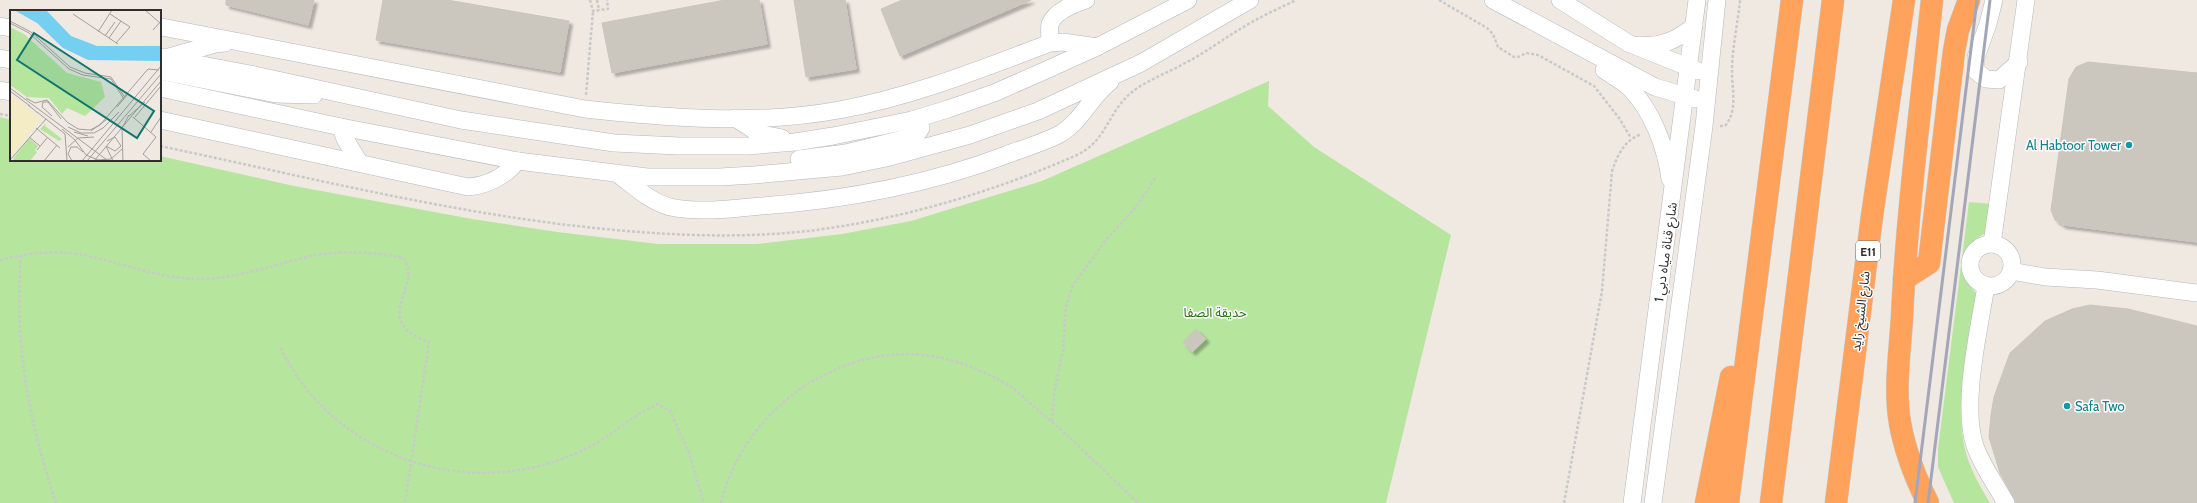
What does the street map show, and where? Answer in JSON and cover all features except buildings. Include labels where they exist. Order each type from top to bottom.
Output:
[{"type":"highway","points":[[1728,503],[1752,303],[1792,0]]},
{"type":"highway","points":[[1771,503],[1833,0]]},
{"type":"highway","name":"شارع الشيخ زايد","points":[[1836,503],[1872,216],[1904,0]]},
{"type":"highway","points":[[1928,503],[1910,464],[1900,422],[1898,391],[1904,279],[1932,0]]},
{"type":"highway","points":[[1904,279],[1929,263],[1954,51],[1958,30],[1969,0]]},
{"type":"highway","points":[[1706,503],[1729,384],[1752,303]]},
{"type":"street","points":[[1050,44],[1050,24],[1060,13],[1073,4],[1086,0]]},
{"type":"street","points":[[162,62],[340,93],[461,120],[614,143],[679,146],[748,146],[795,142],[912,120],[994,93],[1097,47],[1188,0]]},
{"type":"street","points":[[161,88],[518,161],[619,175],[720,177],[754,175],[842,167],[886,158],[937,145],[1038,111],[1121,73],[1171,47],[1250,0]]},
{"type":"street","points":[[1493,0],[1655,86],[1707,102]]},
{"type":"street","points":[[1560,0],[1628,43],[1689,69],[1710,75]]},
{"type":"street","name":"شارع قناة مياه دبي 1","points":[[1632,503],[1697,0]]},
{"type":"street","name":"شارع قناة مياه دبي 1","points":[[1653,503],[1707,102],[1717,0]]},
{"type":"street","points":[[1994,0],[1988,24],[1976,57],[1976,71],[1986,79],[1999,80],[2018,62]]},
{"type":"street","points":[[1992,244],[2026,0]]},
{"type":"street","points":[[1540,25],[1546,36],[1618,79],[1629,88],[1645,109],[1664,149],[1672,197]]},
{"type":"street","points":[[0,26],[10,28]]},
{"type":"street","points":[[1628,43],[1642,46],[1656,46],[1683,35],[1694,26]]},
{"type":"street","points":[[162,27],[585,110],[646,116],[735,118],[791,117],[863,105],[946,82],[1050,44],[1063,42],[1097,47]]},
{"type":"street","points":[[162,62],[215,44],[239,42]]},
{"type":"street","points":[[0,58],[10,60]]},
{"type":"street","points":[[619,175],[656,202],[669,207],[754,207],[860,196],[920,183],[982,164],[1058,134],[1072,126],[1100,90],[1121,73]]},
{"type":"street","points":[[0,90],[10,92]]},
{"type":"street","points":[[735,118],[758,132],[795,142]]},
{"type":"street","points":[[161,120],[359,162],[468,187],[484,184],[501,177],[518,161]]},
{"type":"street","points":[[754,175],[773,164],[788,160],[846,153],[911,137],[918,133],[921,128],[919,123],[912,120]]},
{"type":"street","points":[[341,126],[348,145],[359,162]]},
{"type":"street","points":[[1992,244],[2008,253],[2012,265],[2011,271],[2008,279],[2002,284],[1986,286],[1974,279],[1971,273],[1971,259],[1979,248],[1992,244]]},
{"type":"street","points":[[2011,271],[2045,277],[2097,280],[2197,292]]},
{"type":"street","points":[[1986,286],[1980,320],[1969,408],[1971,430],[1976,448],[2006,503]]},
{"type":"path","points":[[585,110],[593,11],[590,0]]},
{"type":"path","points":[[597,0],[599,10]]},
{"type":"path","points":[[593,11],[608,9],[607,0]]},
{"type":"path","points":[[1440,0],[1487,28],[1493,34],[1498,47],[1514,57],[1518,58],[1526,53],[1532,53],[1594,86],[1619,118],[1631,138]]},
{"type":"path","points":[[1714,126],[1725,126],[1730,116],[1734,89],[1732,72],[1740,0]]},
{"type":"path","points":[[0,114],[10,116]]},
{"type":"path","points":[[1564,503],[1602,291],[1612,171],[1619,153],[1631,138],[1654,128]]},
{"type":"path","points":[[1052,421],[1054,394],[1063,350],[1066,306],[1073,285],[1106,240],[1136,207],[1156,177]]},
{"type":"path","points":[[0,260],[21,255],[49,252],[78,254],[166,277],[205,279],[245,274],[304,258],[326,254],[366,253],[403,258],[408,264],[408,272],[406,289],[399,312],[400,321],[405,329],[429,342],[405,503]]},
{"type":"path","points":[[21,255],[18,320],[21,356],[26,391],[44,464],[56,503]]},
{"type":"path","points":[[280,348],[308,391],[326,410],[367,441],[411,463],[438,469],[486,473],[535,467],[581,452],[602,440],[642,411],[658,404],[670,411],[689,453],[704,503]]},
{"type":"path","points":[[721,503],[724,490],[741,453],[765,420],[795,392],[832,370],[858,361],[888,354],[930,355],[971,366],[1009,386],[1052,421],[1138,503]]},
{"type":"green space","name":"حديقة الصفا","points":[[1269,81],[1268,106],[1314,147],[1451,235],[1386,503],[0,503],[0,117],[10,120],[10,161],[161,161],[161,156],[294,186],[472,219],[557,232],[658,244],[757,244],[842,234],[911,221],[1042,181]]},
{"type":"green space","points":[[1969,202],[1993,204],[1989,232],[1980,236],[1973,242],[1969,248],[1965,262],[1968,283],[1978,294],[1963,387],[1961,423],[1967,456],[1977,480],[1990,503],[1954,503],[1938,467],[1938,449]]},
{"type":"railway","points":[[1915,503],[1977,0]]},
{"type":"railway","points":[[1928,503],[1990,0]]},
{"type":"place","name":"Al Habtoor Tower","points":[[2129,145]]},
{"type":"place","name":"Safa Two","points":[[2067,406]]}]
